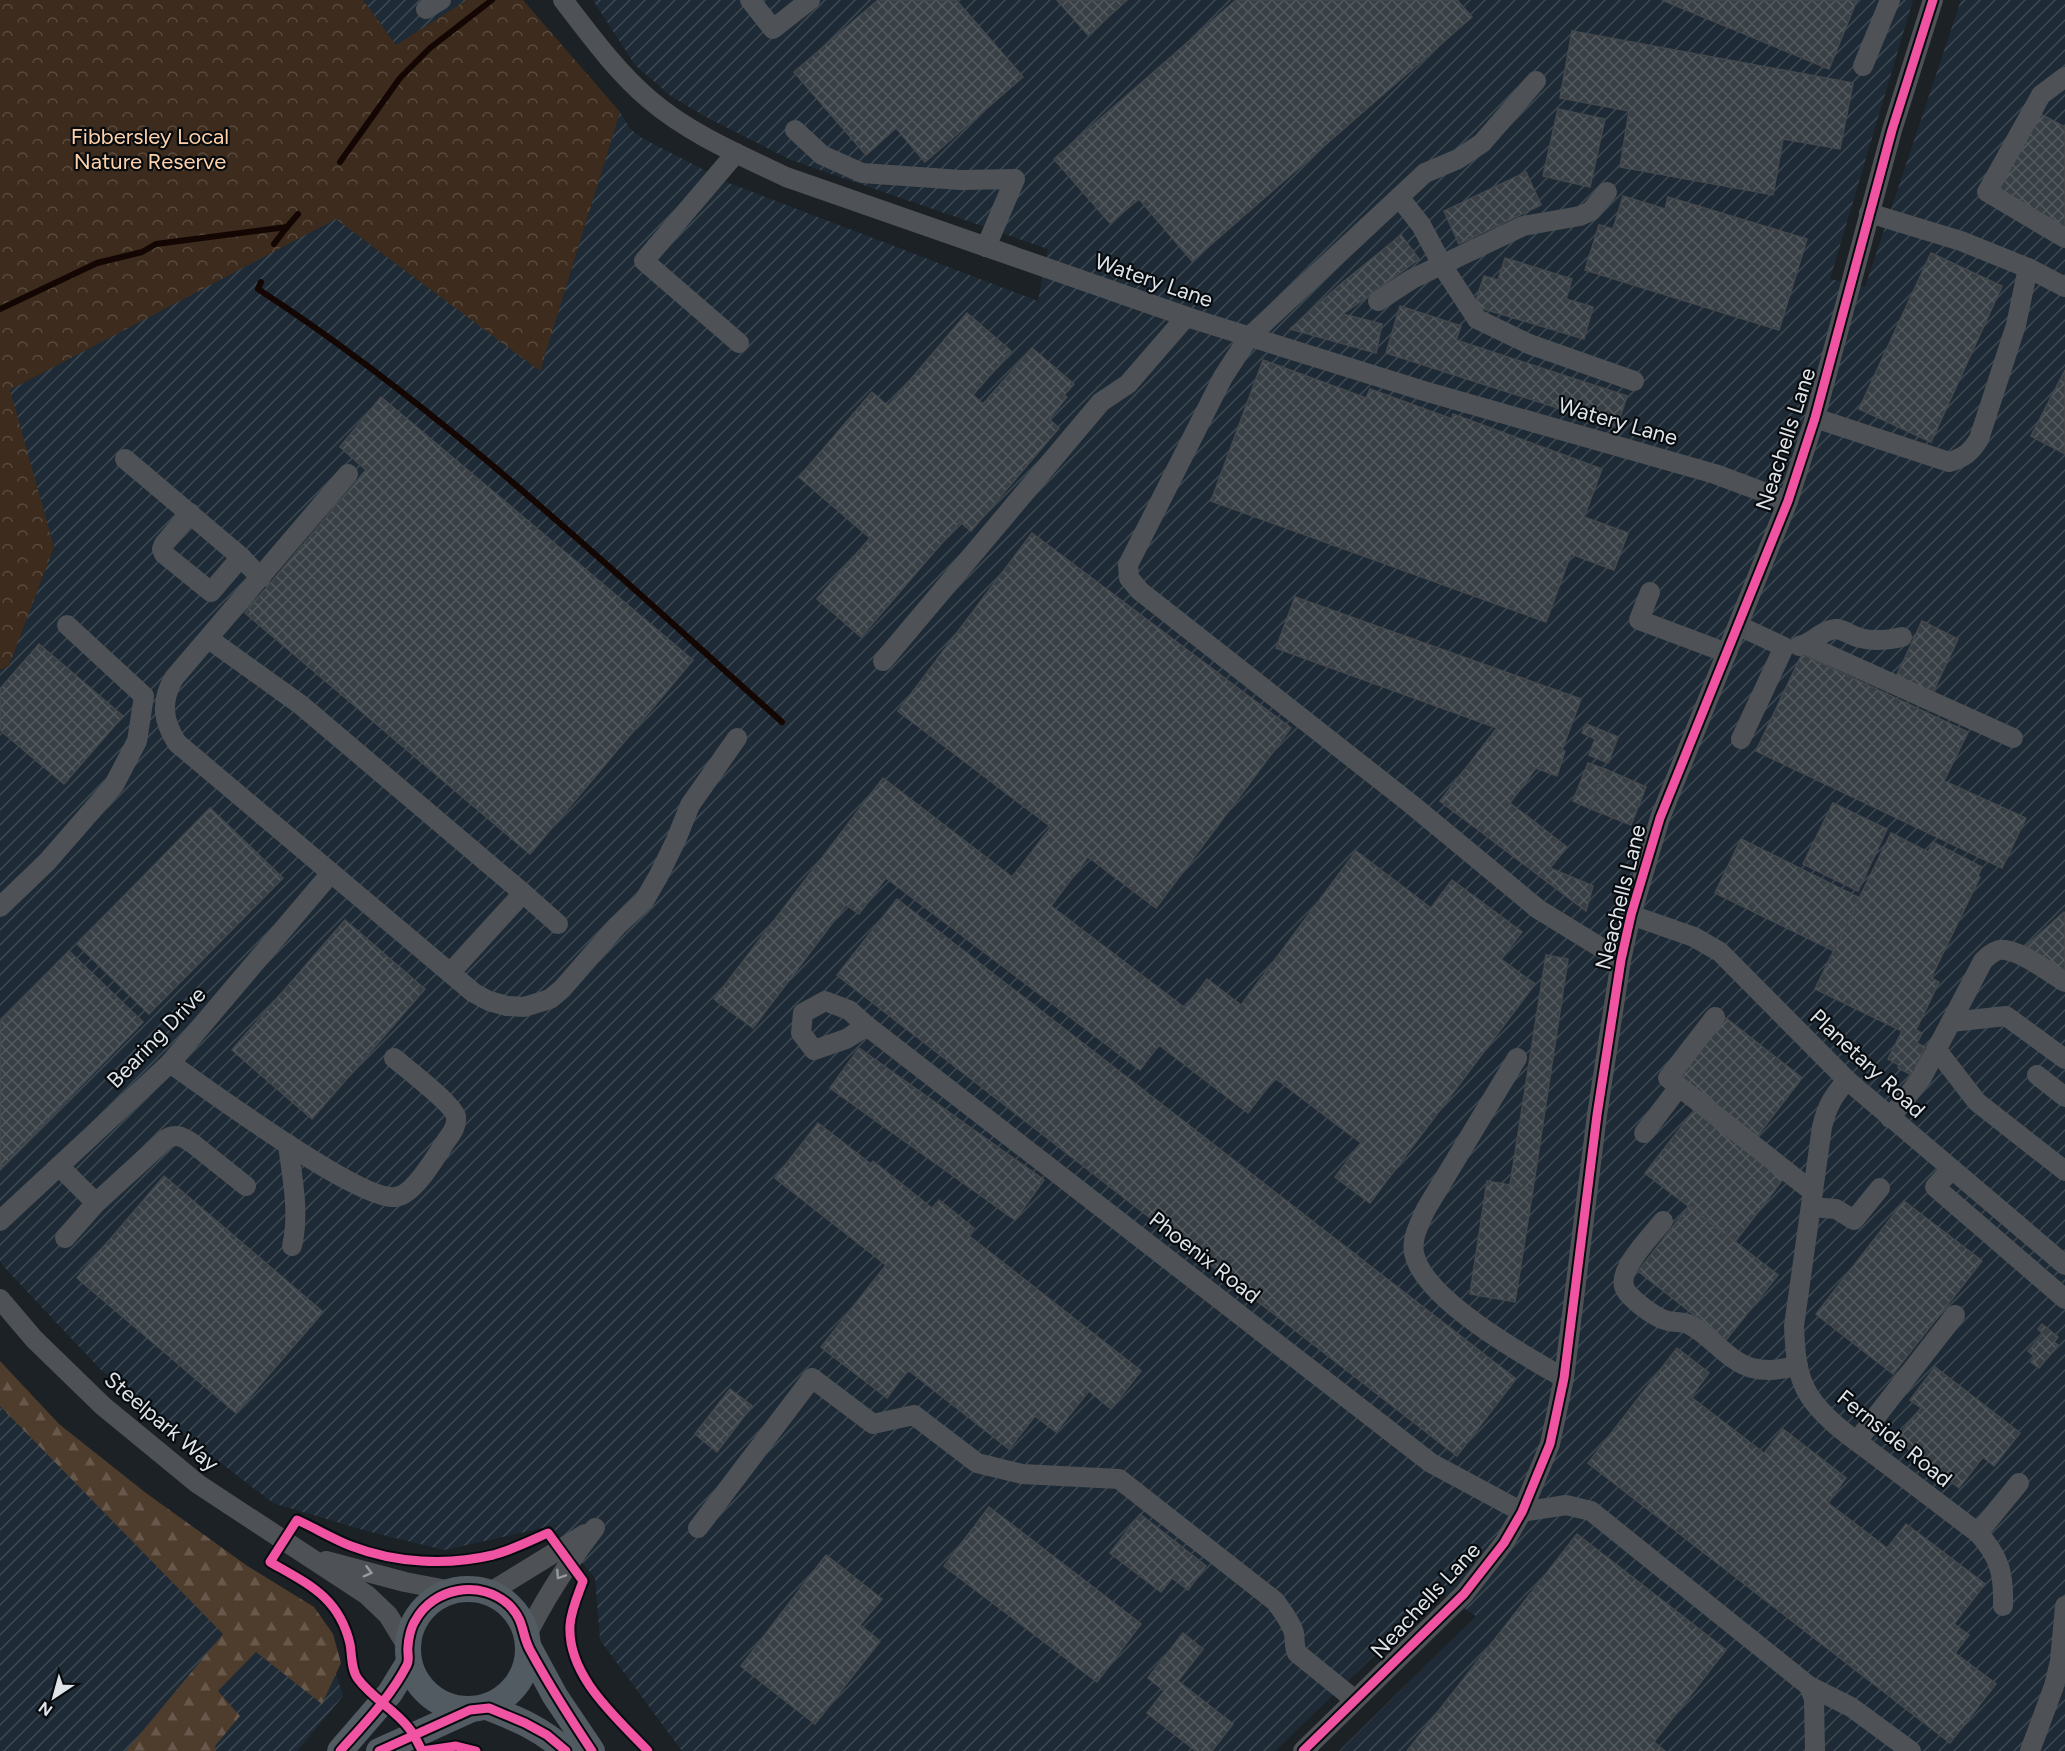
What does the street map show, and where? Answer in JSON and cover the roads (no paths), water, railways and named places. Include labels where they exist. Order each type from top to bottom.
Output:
[{"type":"main road","points":[[340,1751],[390,1693],[408,1654],[414,1621],[429,1603],[452,1591],[474,1588],[489,1593],[507,1604],[520,1619],[527,1642],[555,1696],[592,1751]]},
{"type":"main road","points":[[379,1751],[510,1695],[526,1672],[527,1642]]},
{"type":"main road","points":[[408,1654],[415,1677],[430,1693],[451,1707],[480,1709],[547,1734],[566,1751]]},
{"type":"street","name":"Watery Lane","points":[[563,0],[606,56],[651,101],[690,128],[786,177],[1186,317],[1424,391],[1715,474],[1788,501]]},
{"type":"street","points":[[750,0],[773,28],[809,0]]},
{"type":"street","points":[[1863,66],[1890,0]]},
{"type":"street","name":"Neachells Lane","points":[[1303,1751],[1464,1594],[1504,1544],[1522,1512],[1550,1444],[1564,1378],[1598,1115],[1621,960],[1631,915],[1660,818],[1788,501],[1815,418],[1892,130],[1933,0]]},
{"type":"street","points":[[2065,77],[2041,95],[1987,192],[2065,238]]},
{"type":"street","points":[[1536,81],[1482,143],[1458,159],[1425,173],[1249,337],[1223,377],[1128,565],[1129,578],[1140,591],[1411,804],[1538,909],[1621,960]]},
{"type":"street","points":[[795,130],[822,155],[862,174],[961,180],[1015,179],[986,247]]},
{"type":"street","points":[[736,153],[644,261],[739,343]]},
{"type":"street","points":[[1378,301],[1412,279],[1523,226],[1580,216],[1591,211],[1607,192]]},
{"type":"street","points":[[1399,197],[1421,225],[1442,265],[1477,319],[1529,344],[1634,381]]},
{"type":"street","points":[[1869,213],[1961,241],[2028,268],[2065,287]]},
{"type":"street","points":[[1815,418],[1949,462],[1960,459],[1971,451],[1979,439],[2016,325],[2028,268]]},
{"type":"street","points":[[883,661],[1101,402],[1128,384],[1186,317]]},
{"type":"street","points":[[125,459],[242,557],[261,578]]},
{"type":"street","points":[[348,474],[174,678],[167,690],[164,705],[165,718],[177,743],[474,993],[489,1001],[507,1006],[524,1007],[550,999],[562,989],[617,926],[644,901],[668,858],[690,805],[737,738]]},
{"type":"street","points":[[190,513],[164,544],[162,549],[164,554],[211,592],[242,557]]},
{"type":"street","points":[[1650,592],[1639,620],[1727,653]]},
{"type":"street","points":[[0,907],[47,862],[114,785],[137,741],[144,696],[67,625]]},
{"type":"street","points":[[1739,626],[1784,647],[1807,645],[2013,738]]},
{"type":"street","points":[[1807,645],[1812,639],[1825,632],[1838,629],[1862,639],[1884,640],[1902,637]]},
{"type":"street","points":[[209,639],[301,705],[558,924]]},
{"type":"street","points":[[1741,739],[1784,647]]},
{"type":"street","name":"Bearing Drive","points":[[0,1221],[170,1063],[331,873]]},
{"type":"street","points":[[450,973],[523,893]]},
{"type":"street","name":"Planetary Road","points":[[1631,915],[1694,937],[1720,952],[1847,1080],[2065,1265]]},
{"type":"street","points":[[1890,1118],[1922,1077],[1983,961],[1991,953],[2000,950],[2016,953],[2065,982]]},
{"type":"street","points":[[1951,1022],[2006,1016],[2065,1059]]},
{"type":"street","points":[[1715,1017],[1668,1078],[1812,1199],[1854,1220],[1880,1188]]},
{"type":"street","name":"Phoenix Road","points":[[867,1026],[1431,1463],[1522,1512]]},
{"type":"street","points":[[1936,1049],[1977,1102],[2065,1171]]},
{"type":"street","points":[[170,1063],[342,1178],[394,1198],[402,1196],[419,1180],[453,1131],[456,1120],[452,1108],[394,1058]]},
{"type":"street","points":[[1517,1058],[1426,1209],[1416,1232],[1414,1255],[1431,1286],[1449,1301],[1504,1344],[1564,1378]]},
{"type":"street","points":[[2037,1075],[2065,1097]]},
{"type":"street","name":"Fernside Road","points":[[1847,1080],[1827,1108],[1822,1127],[1794,1326],[1798,1366],[1809,1396],[1824,1414],[1857,1442],[1978,1533],[1990,1546],[1999,1563],[2004,1584],[2003,1606]]},
{"type":"street","points":[[1644,1133],[1679,1087]]},
{"type":"street","points":[[65,1238],[96,1203],[166,1138],[172,1136],[185,1138],[246,1186]]},
{"type":"street","points":[[288,1144],[296,1209],[296,1232],[292,1246]]},
{"type":"street","points":[[59,1166],[96,1203]]},
{"type":"street","points":[[1951,1168],[1935,1187],[2065,1299]]},
{"type":"street","points":[[1663,1221],[1627,1267],[1623,1277],[1624,1287],[1630,1296],[1666,1321],[1689,1325],[1732,1358],[1751,1367],[1773,1370],[1798,1366]]},
{"type":"street","name":"Steelpark Way","points":[[0,1299],[34,1340],[112,1413],[198,1484],[283,1542],[312,1557],[367,1595],[388,1615],[408,1654]]},
{"type":"street","points":[[1857,1442],[1955,1315]]},
{"type":"street","points":[[698,1528],[812,1378],[873,1424],[914,1415],[977,1463],[1022,1474],[1119,1479],[1275,1601],[1290,1624],[1297,1653],[1355,1700]]},
{"type":"street","points":[[1978,1533],[2019,1483]]},
{"type":"street","points":[[1522,1512],[1566,1504],[1591,1511],[1809,1686],[1851,1707],[1911,1751]]},
{"type":"street","points":[[489,1593],[595,1528],[542,1603],[527,1642]]},
{"type":"street","name":"Steelpark Way","points":[[312,1557],[405,1582],[452,1591]]},
{"type":"street","points":[[2030,1751],[2054,1686],[2060,1661],[2065,1606]]},
{"type":"street","points":[[1809,1686],[1814,1699],[1815,1751]]},
{"type":"waterway","points":[[340,162],[400,78],[430,48],[492,0]]},
{"type":"waterway","points":[[0,309],[97,263],[142,252],[156,244],[287,227],[298,214]]},
{"type":"waterway","points":[[274,244],[287,227]]},
{"type":"waterway","points":[[261,282],[258,289],[396,387],[528,495],[782,722]]},
{"type":"park label","name":"Fibbersley Local Nature Reserve","points":[[150,148]]}]
